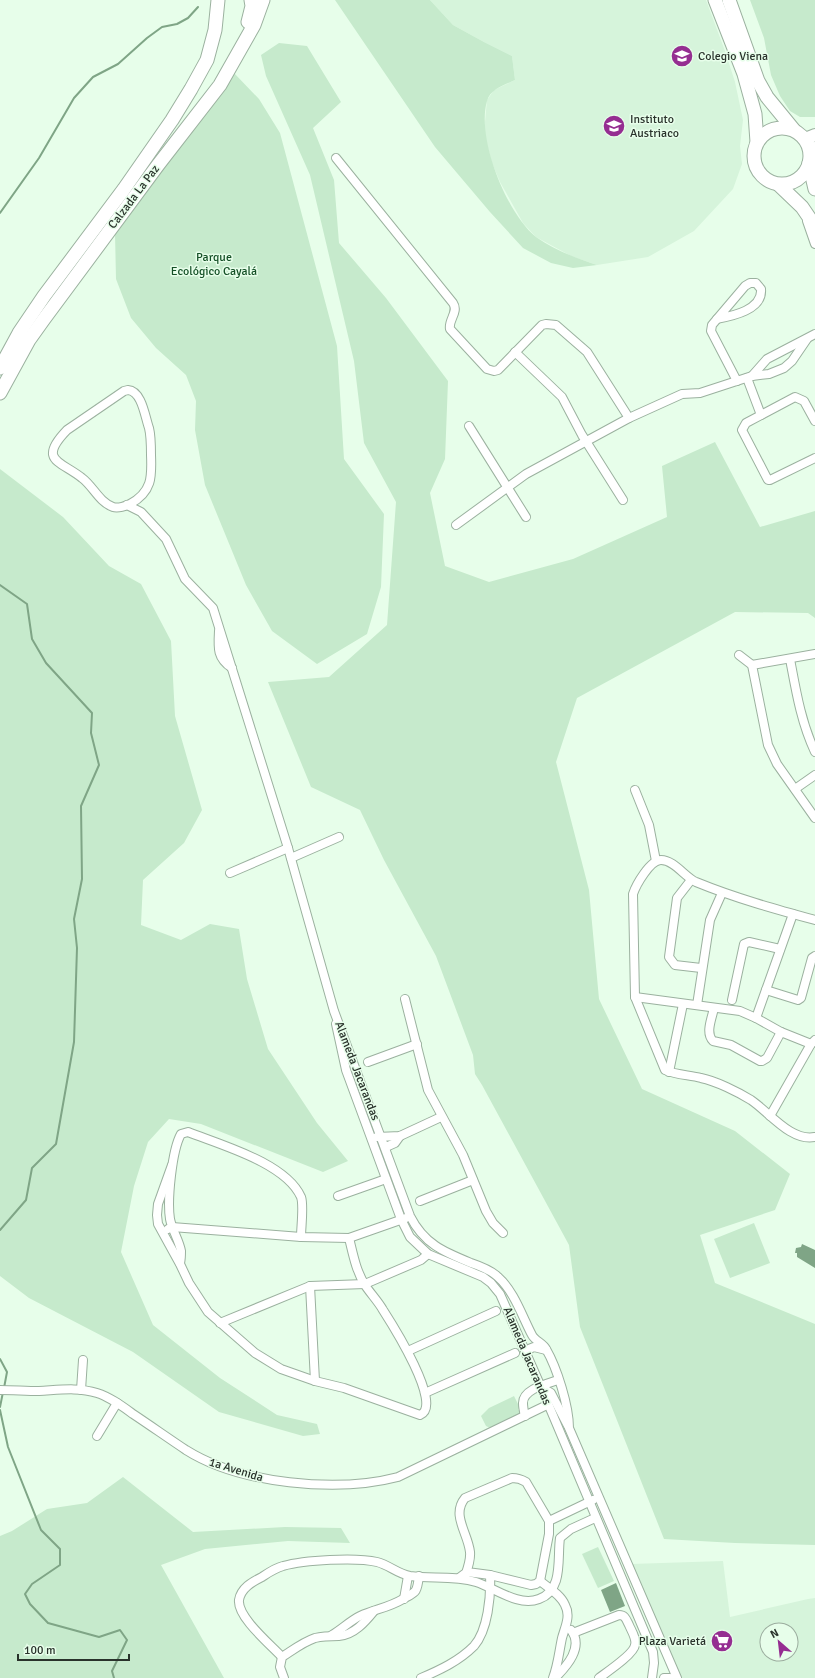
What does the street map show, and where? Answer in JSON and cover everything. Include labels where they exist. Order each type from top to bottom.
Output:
[{"type":"main road","name":"Calzada La Paz","points":[[0,368],[19,333],[44,296],[124,189],[172,120],[207,60],[215,30],[218,0]]},
{"type":"main road","points":[[215,30],[228,0]]},
{"type":"main road","points":[[242,47],[252,10],[251,0]]},
{"type":"main road","name":"Calzada La Paz","points":[[0,393],[30,340],[44,319],[158,165],[220,85],[254,25],[263,0]]},
{"type":"main road","points":[[715,0],[744,74],[755,114],[757,142],[753,157],[756,168],[766,180],[779,185],[802,207],[815,226]]},
{"type":"main road","points":[[729,0],[758,81],[767,97],[794,130]]},
{"type":"main road","points":[[193,120],[188,113],[188,107],[200,84],[207,60]]},
{"type":"main road","points":[[158,165],[162,152],[182,123],[179,118],[172,120]]},
{"type":"main road","points":[[757,142],[763,135],[771,130],[780,128],[794,130],[810,137],[809,147],[812,155],[815,189]]},
{"type":"main road","points":[[779,185],[789,184],[798,180],[805,172],[812,155]]},
{"type":"street","points":[[336,158],[453,303],[455,310],[449,325],[452,334],[490,370],[498,370],[542,326],[546,324],[556,326],[587,352],[629,418]]},
{"type":"street","points":[[802,207],[815,244]]},
{"type":"street","points":[[717,319],[743,312],[756,303],[761,294],[759,286],[756,283],[750,283],[745,286],[717,319],[712,325],[711,331],[737,381]]},
{"type":"street","points":[[749,377],[767,359],[815,334]]},
{"type":"street","points":[[456,525],[526,474],[629,418],[682,394],[700,393],[749,377],[769,374],[784,368],[792,361],[807,339]]},
{"type":"street","points":[[515,352],[562,397],[586,441],[623,500]]},
{"type":"street","points":[[749,377],[761,415]]},
{"type":"street","points":[[132,390],[139,396],[150,434],[152,478],[142,495],[127,505],[119,508],[112,507],[102,500],[82,478],[57,463],[54,459],[53,452],[59,438],[67,430],[124,391],[132,390]]},
{"type":"street","points":[[815,420],[804,401],[795,397],[746,423],[742,430],[768,480],[815,458]]},
{"type":"street","points":[[469,426],[526,517]]},
{"type":"street","points":[[141,512],[142,495]]},
{"type":"street","points":[[127,505],[141,512],[166,539],[185,579],[213,608],[220,626],[218,646],[219,652],[224,662],[232,668],[291,858],[334,1011]]},
{"type":"street","points":[[752,665],[815,654]]},
{"type":"street","points":[[739,655],[752,665],[768,745],[777,764],[815,818]]},
{"type":"street","points":[[790,659],[798,706],[815,752]]},
{"type":"street","points":[[794,789],[815,775]]},
{"type":"street","points":[[635,790],[649,825],[656,861]]},
{"type":"street","points":[[291,858],[339,837]]},
{"type":"street","points":[[230,873],[288,848]]},
{"type":"street","points":[[656,861],[665,861],[691,880],[722,893],[815,920]]},
{"type":"street","points":[[656,861],[638,883],[633,894],[635,997],[662,1066],[669,1072],[703,1078],[718,1084],[750,1099],[765,1110],[775,1122],[803,1137],[815,1137]]},
{"type":"street","points":[[691,880],[677,898],[669,957],[675,964],[701,968]]},
{"type":"street","points":[[696,1005],[710,920],[722,893]]},
{"type":"street","points":[[756,1018],[793,914]]},
{"type":"street","points":[[732,1000],[744,944],[749,942],[780,949]]},
{"type":"street","points":[[766,990],[798,1000],[801,998],[812,958],[815,956]]},
{"type":"street","points":[[635,997],[740,1011],[781,1032],[813,1042],[770,1116]]},
{"type":"street","points":[[405,999],[417,1044],[423,1076],[428,1090],[441,1117],[463,1155],[486,1211],[493,1223],[503,1233]]},
{"type":"street","points":[[669,1072],[683,1004]]},
{"type":"street","points":[[714,1008],[709,1033],[710,1039],[712,1041],[737,1047],[760,1061],[767,1058],[781,1032]]},
{"type":"street","name":"Alameda Jacarandas","points":[[334,1011],[382,1136],[410,1216],[422,1235],[437,1248],[485,1268],[498,1276],[508,1289],[532,1336],[547,1350],[569,1414],[569,1428],[678,1678]]},
{"type":"street","name":"Alameda Jacarandas","points":[[334,1011],[338,1037],[346,1070],[401,1219],[410,1238],[428,1254],[483,1277],[491,1283],[500,1294],[653,1652],[654,1664],[652,1678]]},
{"type":"street","points":[[368,1062],[417,1044]]},
{"type":"street","points":[[371,1140],[382,1136],[400,1136],[441,1117]]},
{"type":"street","points":[[180,1264],[181,1250],[172,1227],[169,1206],[172,1165],[177,1140],[181,1134],[188,1132],[267,1163],[288,1181],[302,1199],[301,1237]]},
{"type":"street","points":[[386,1147],[395,1143],[400,1136]]},
{"type":"street","points":[[172,1165],[158,1204],[157,1215],[162,1232],[198,1298],[208,1312],[256,1353],[281,1368],[315,1381],[344,1388],[420,1415],[424,1414],[427,1408],[425,1393],[408,1351],[382,1308],[365,1284],[356,1264],[349,1238]]},
{"type":"street","points":[[338,1196],[386,1179]]},
{"type":"street","points":[[420,1201],[473,1180]]},
{"type":"street","points":[[162,1232],[172,1227],[301,1237],[349,1238],[410,1216]]},
{"type":"street","points":[[220,1323],[310,1286],[365,1284],[421,1260],[428,1254]]},
{"type":"street","points":[[310,1286],[315,1381]]},
{"type":"street","points":[[408,1351],[496,1311]]},
{"type":"street","points":[[514,1326],[518,1328],[522,1324],[522,1316]]},
{"type":"street","points":[[526,1354],[529,1349],[534,1347],[547,1350]]},
{"type":"street","points":[[425,1393],[515,1353]]},
{"type":"street","points":[[81,1390],[83,1360]]},
{"type":"street","points":[[525,1416],[523,1402],[524,1398],[529,1392],[558,1380]]},
{"type":"street","points":[[541,1387],[551,1393],[569,1428]]},
{"type":"street","name":"1a Avenida","points":[[4,1390],[81,1390],[98,1393],[117,1403],[187,1450],[205,1460],[247,1475],[267,1480],[327,1484],[378,1482],[398,1476],[547,1405]]},
{"type":"street","points":[[97,1436],[117,1403]]},
{"type":"street","points":[[463,1576],[470,1562],[470,1551],[459,1512],[460,1504],[465,1498],[512,1478],[518,1478],[526,1482],[549,1521],[549,1534],[540,1581]]},
{"type":"street","points":[[549,1521],[599,1497]]},
{"type":"street","points":[[463,1576],[506,1596],[528,1600],[538,1599],[552,1591],[556,1583],[559,1567],[558,1550],[560,1538],[571,1529],[595,1518]]},
{"type":"street","points":[[282,1657],[253,1628],[242,1612],[239,1604],[240,1596],[248,1585],[282,1566],[305,1562],[355,1559],[378,1562],[408,1576],[490,1575],[531,1585],[540,1581]]},
{"type":"street","points":[[421,1678],[457,1660],[474,1645],[482,1630],[488,1610],[490,1575]]},
{"type":"street","points":[[404,1598],[408,1576]]},
{"type":"street","points":[[284,1678],[280,1666],[282,1657],[311,1640],[332,1635],[340,1636],[360,1627],[374,1611],[391,1606],[412,1595],[418,1587],[419,1576]]},
{"type":"street","points":[[540,1581],[566,1605],[568,1618],[554,1678]]},
{"type":"street","points":[[573,1633],[619,1615],[626,1618],[635,1640],[635,1646],[631,1652],[599,1678]]},
{"type":"street","points":[[554,1678],[568,1666],[573,1658],[575,1642],[573,1633],[566,1624]]},
{"type":"street","points":[[664,1678],[670,1678]]},
{"type":"shaded area","name":"Instituto Austriaco","points":[[430,0],[706,0],[735,82],[743,120],[740,146],[742,164],[733,189],[694,231],[648,257],[597,265],[571,256],[536,237],[523,223],[500,182],[492,163],[484,133],[487,100],[494,90],[515,80],[512,56],[453,25]]},
{"type":"shaded area","points":[[802,1244],[815,1250],[815,1268],[797,1257],[797,1253],[795,1253],[796,1248],[801,1247]]},
{"type":"shaded area","points":[[723,1561],[730,1617],[815,1598],[815,1678],[682,1678],[672,1662],[631,1564]]},
{"type":"shaded area","points":[[616,1583],[625,1606],[610,1612],[601,1590]]},
{"type":"green space","points":[[335,0],[430,0],[453,25],[512,56],[515,80],[491,93],[487,101],[485,117],[486,135],[496,174],[515,211],[525,226],[536,237],[558,250],[597,265],[573,268],[551,263],[523,248],[490,212],[435,147]]},
{"type":"green space","points":[[750,0],[815,0],[815,117],[800,117],[790,111],[780,96],[771,75],[764,38]]},
{"type":"green space","points":[[279,43],[307,46],[341,102],[313,128],[334,180],[339,243],[386,298],[448,381],[445,459],[430,493],[445,566],[489,582],[573,559],[667,517],[662,466],[715,442],[760,527],[815,511],[815,618],[808,613],[735,612],[577,698],[556,762],[589,890],[599,999],[642,1089],[735,1131],[790,1174],[775,1210],[700,1235],[715,1283],[815,1324],[815,1545],[664,1539],[580,1327],[569,1245],[475,1074],[473,1055],[436,956],[384,860],[360,810],[311,787],[268,682],[329,677],[387,625],[396,502],[364,443],[354,361],[310,175],[266,76],[261,55]]},
{"type":"green space","name":"Parque Ecológico Cayalá","points":[[234,73],[259,99],[280,133],[337,346],[344,459],[384,514],[381,587],[367,634],[317,664],[272,631],[246,585],[205,485],[195,430],[196,401],[186,375],[156,348],[131,318],[116,279],[115,233]]},
{"type":"green space","points":[[0,469],[63,517],[109,566],[141,584],[171,641],[175,716],[202,810],[184,843],[143,880],[141,925],[181,940],[210,924],[239,929],[247,979],[268,1049],[317,1123],[348,1161],[323,1172],[201,1124],[169,1119],[148,1142],[134,1186],[121,1252],[153,1325],[220,1378],[277,1415],[317,1424],[320,1434],[303,1436],[219,1412],[133,1352],[29,1298],[0,1276]]},
{"type":"green space","points":[[754,1223],[770,1263],[730,1278],[714,1239]]},
{"type":"green space","points":[[514,1396],[520,1408],[518,1409],[521,1413],[490,1428],[486,1426],[481,1416],[489,1408]]},
{"type":"green space","points":[[123,1477],[193,1532],[285,1527],[341,1528],[350,1543],[288,1541],[205,1549],[161,1565],[224,1678],[0,1678],[0,1536],[12,1531],[47,1509],[87,1503]]},
{"type":"green space","points":[[598,1547],[614,1581],[598,1588],[582,1554]]},
{"type":"waterway","points":[[0,213],[39,158],[74,98],[93,77],[118,64],[147,38],[162,27],[177,24],[188,18],[198,7]]},
{"type":"waterway","points":[[0,585],[27,604],[32,639],[46,663],[92,713],[91,733],[99,765],[81,806],[82,879],[74,919],[77,948],[74,1042],[56,1144],[32,1168],[26,1200],[0,1230]]},
{"type":"waterway","points":[[0,1359],[7,1372],[4,1388]]},
{"type":"waterway","points":[[0,1407],[3,1392]]},
{"type":"waterway","points":[[0,1410],[8,1447],[41,1530],[60,1549],[60,1565],[32,1584],[25,1594],[30,1604],[48,1623],[99,1637],[120,1630],[127,1640],[112,1671],[114,1678]]},
{"type":"place","name":"Colegio Viena","points":[[682,56]]},
{"type":"place","name":"Instituto Austriaco","points":[[614,126]]},
{"type":"place","name":"Plaza Varietá","points":[[722,1641]]}]
